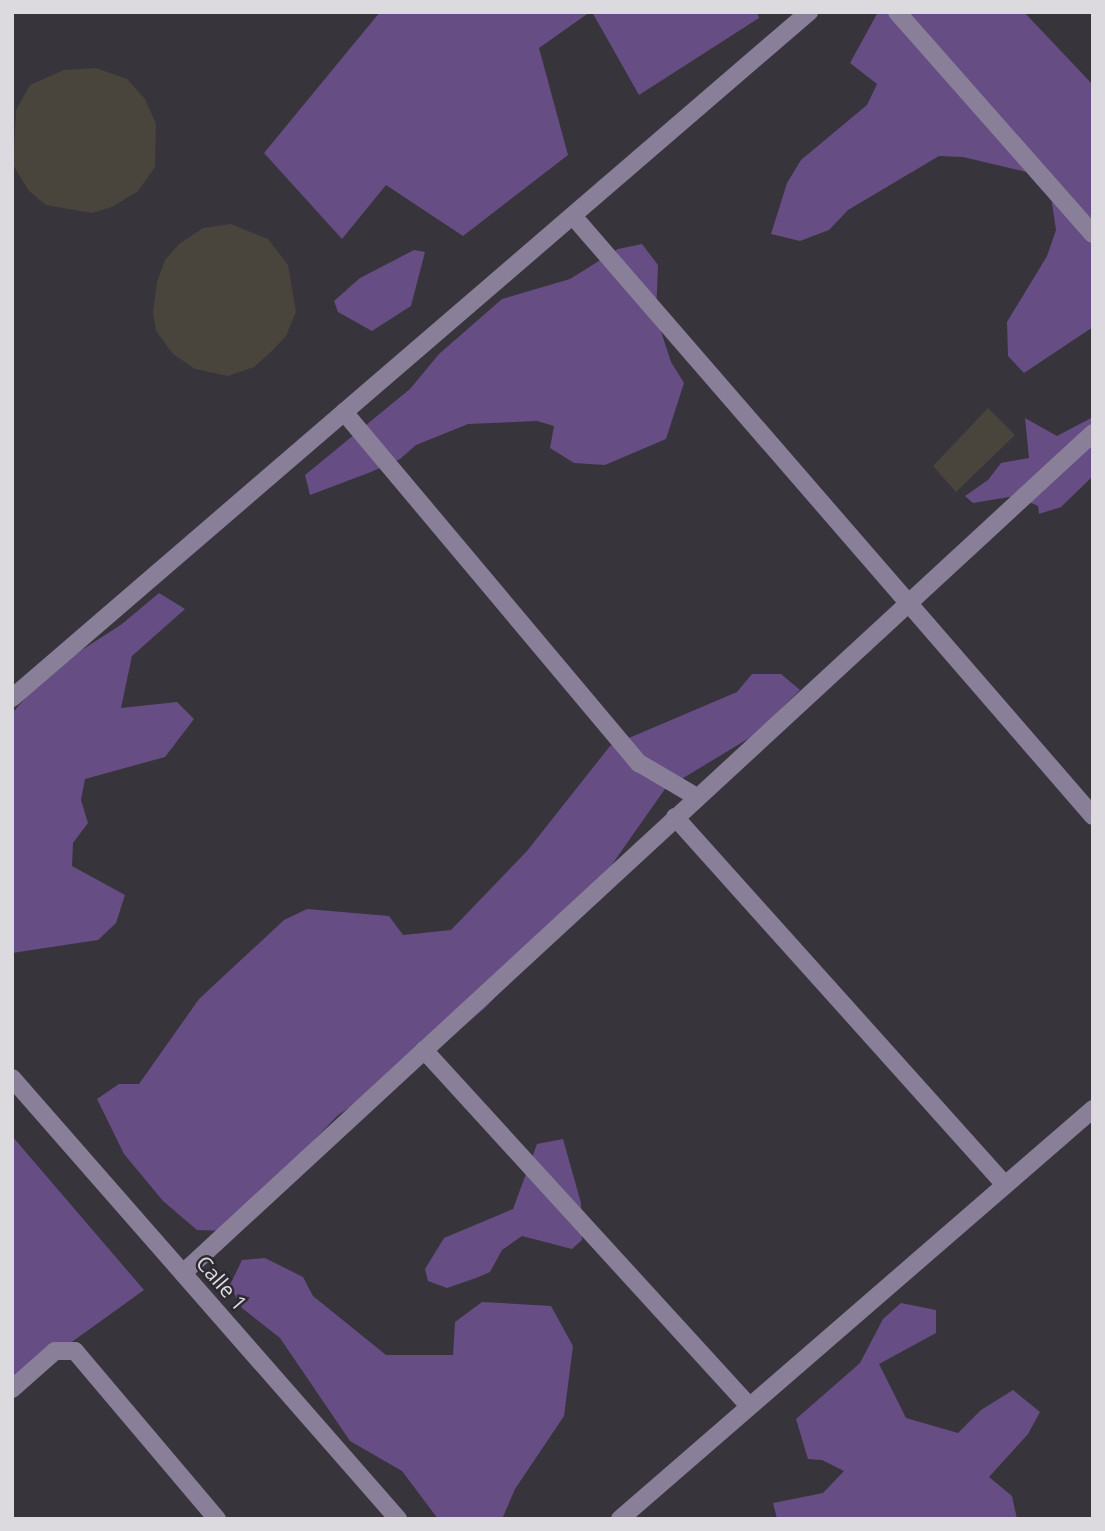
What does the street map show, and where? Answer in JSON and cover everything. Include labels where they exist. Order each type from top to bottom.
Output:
[{"type":"street","points":[[12,698],[809,12]]},
{"type":"street","points":[[898,12],[1093,234]]},
{"type":"street","points":[[573,216],[1093,816]]},
{"type":"street","points":[[344,412],[639,764],[697,797]]},
{"type":"street","points":[[183,1273],[1093,433]]},
{"type":"street","points":[[675,817],[1005,1185]]},
{"type":"street","points":[[424,1050],[749,1406]]},
{"type":"street","name":"Calle 1","points":[[12,1078],[398,1519]]},
{"type":"street","points":[[620,1519],[1093,1109]]},
{"type":"street","points":[[12,1389],[55,1351],[75,1351],[217,1519]]},
{"type":"shaded area","points":[[380,12],[590,12],[539,48],[568,155],[463,236],[386,185],[342,239],[264,153]]},
{"type":"shaded area","points":[[592,12],[757,12],[759,18],[639,95]]},
{"type":"shaded area","points":[[878,12],[1024,12],[1093,85],[1093,327],[1024,373],[1008,356],[1007,322],[1047,256],[1056,230],[1048,177],[963,157],[939,156],[848,210],[829,230],[800,241],[771,234],[787,183],[801,160],[867,105],[877,84],[850,63]]},
{"type":"shaded area","points":[[642,244],[658,265],[656,316],[671,362],[684,383],[666,439],[605,465],[574,463],[550,448],[554,426],[537,421],[468,424],[416,445],[400,459],[310,495],[305,475],[410,389],[439,354],[502,299],[570,279],[618,249]]},
{"type":"shaded area","points":[[414,250],[425,252],[411,306],[372,331],[338,312],[334,301],[360,278]]},
{"type":"shaded area","points":[[1093,417],[1093,476],[1061,507],[1039,514],[1038,506],[1015,496],[973,503],[965,496],[988,480],[1001,463],[1029,458],[1025,418],[1057,436]]},
{"type":"shaded area","points":[[159,593],[185,609],[132,656],[121,708],[177,702],[194,719],[165,757],[85,779],[81,800],[88,823],[73,843],[72,866],[125,895],[116,923],[98,940],[12,953],[12,713],[51,670],[122,624]]},
{"type":"shaded area","points":[[752,674],[781,674],[800,690],[756,734],[665,789],[594,890],[486,1007],[437,1049],[338,1115],[228,1231],[197,1230],[163,1201],[124,1154],[97,1099],[119,1084],[139,1084],[199,999],[284,920],[307,909],[389,916],[403,935],[451,930],[527,851],[610,746],[737,692]]},
{"type":"shaded area","points":[[12,1136],[144,1290],[12,1385]]},
{"type":"shaded area","points":[[563,1139],[581,1203],[582,1240],[572,1249],[522,1236],[502,1250],[490,1272],[447,1288],[428,1281],[425,1269],[444,1238],[513,1209],[537,1144]]},
{"type":"shaded area","points":[[265,1258],[303,1277],[313,1296],[386,1355],[453,1355],[455,1322],[482,1302],[551,1306],[573,1346],[564,1416],[515,1489],[503,1517],[438,1519],[402,1471],[350,1441],[280,1338],[242,1308],[230,1285],[242,1260]]},
{"type":"shaded area","points":[[901,1303],[936,1310],[936,1333],[879,1364],[906,1418],[958,1433],[981,1410],[1013,1390],[1040,1412],[1028,1434],[989,1477],[1012,1496],[1017,1519],[777,1519],[773,1503],[823,1493],[844,1471],[822,1460],[808,1459],[796,1419],[860,1363],[883,1319]]},
{"type":"building","points":[[96,68],[127,79],[145,99],[156,124],[155,167],[138,191],[112,207],[92,213],[46,205],[29,191],[13,165],[16,110],[30,85],[64,70]]},
{"type":"building","points":[[231,224],[268,239],[288,265],[296,312],[286,336],[272,351],[254,367],[228,376],[195,369],[173,354],[156,331],[153,312],[157,282],[165,260],[179,244],[203,228]]},
{"type":"building","points":[[988,408],[1015,435],[956,492],[933,466]]}]
